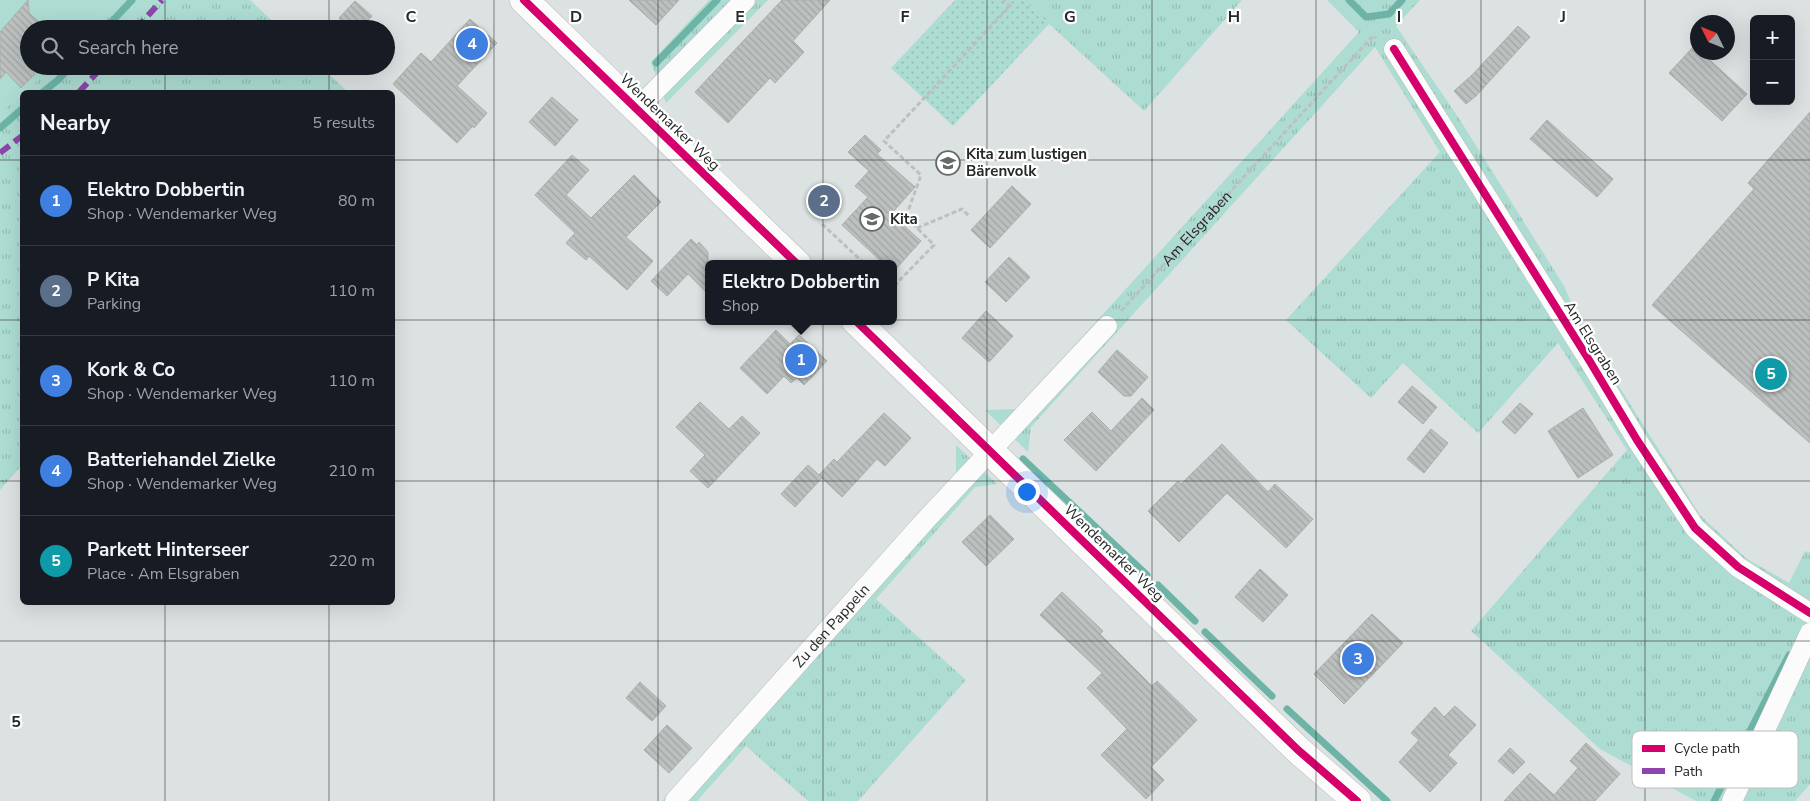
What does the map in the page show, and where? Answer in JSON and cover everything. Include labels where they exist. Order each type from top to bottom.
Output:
[{"type":"street","name":"Wendemarker Weg","points":[[524,0],[793,260]]},
{"type":"street","points":[[638,109],[745,0]]},
{"type":"street","name":"Am Elsgraben","points":[[1394,49],[1637,440],[1695,528],[1738,568],[1810,614]]},
{"type":"street","name":"Wendemarker Weg","points":[[860,325],[1298,750],[1357,801]]},
{"type":"street","points":[[990,452],[1107,326]]},
{"type":"street","name":"Zu den Pappeln","points":[[675,801],[923,523],[990,452]]},
{"type":"street","points":[[1764,731],[1810,633]]},
{"type":"street","points":[[1732,801],[1738,788]]},
{"type":"path","points":[[897,283],[934,245],[906,217],[920,175],[884,141],[1010,6],[1003,0]]},
{"type":"path","points":[[917,228],[962,209],[970,217]]},
{"type":"path","points":[[822,224],[861,260]]},
{"type":"green space","points":[[0,0],[116,0],[97,20],[20,20],[20,75],[43,75],[26,90],[20,90],[20,95],[0,113]]},
{"type":"green space","points":[[116,0],[250,0],[271,20],[97,20]]},
{"type":"green space","points":[[709,0],[768,0],[666,103],[651,62]]},
{"type":"green space","points":[[955,0],[1023,0],[1049,24],[953,126],[891,68]]},
{"type":"green space","points":[[1023,0],[1242,0],[1144,111]]},
{"type":"green space","points":[[1327,0],[1420,0],[1396,26],[1460,120],[1564,286],[1581,326],[1700,515],[1747,559],[1789,583],[1805,551],[1810,553],[1810,784],[1795,801],[1696,801],[1672,788],[1798,788],[1798,731],[1632,731],[1632,766],[1600,749],[1471,631],[1627,450],[1558,343],[1478,433],[1403,363],[1371,398],[1286,320],[1440,152],[1375,47],[1031,427],[1028,452],[985,410],[1017,409],[1359,32]]},
{"type":"green space","points":[[43,75],[330,75],[346,90],[26,90]]},
{"type":"green space","points":[[20,96],[20,467],[0,490],[0,113]]},
{"type":"green space","points":[[956,445],[997,484],[975,487],[876,599],[966,680],[858,801],[808,801],[746,746],[697,801],[662,801],[956,474]]},
{"type":"building","points":[[28,0],[29,13],[37,20],[20,20],[20,75],[34,75],[21,88],[6,72],[0,79],[0,32]]},
{"type":"building","points":[[629,0],[679,0],[656,25]]},
{"type":"building","points":[[782,0],[830,0],[793,41],[804,52],[775,83],[770,78],[728,123],[695,92]]},
{"type":"building","points":[[355,1],[372,16],[368,20],[341,20],[339,18]]},
{"type":"building","points":[[470,19],[497,43],[457,86],[487,113],[457,143],[393,84],[421,53],[431,62]]},
{"type":"building","points":[[1518,26],[1530,37],[1476,96],[1466,104],[1454,91],[1472,75]]},
{"type":"building","points":[[1690,50],[1690,60],[1710,60],[1747,94],[1722,121],[1669,73]]},
{"type":"building","points":[[552,97],[578,120],[555,146],[529,122]]},
{"type":"building","points":[[1810,112],[1810,443],[1652,305],[1754,189],[1748,183]]},
{"type":"building","points":[[1547,120],[1613,179],[1597,197],[1530,139]]},
{"type":"building","name":"Kita","points":[[865,135],[881,150],[877,154],[915,187],[891,214],[921,241],[897,268],[897,260],[880,260],[842,225],[868,197],[855,186],[869,171],[848,152]]},
{"type":"building","points":[[572,155],[589,170],[566,195],[591,218],[634,175],[661,202],[626,237],[653,261],[627,290],[589,256],[586,260],[566,243],[575,233],[535,195]]},
{"type":"building","points":[[1012,186],[1031,204],[990,248],[971,230]]},
{"type":"building","points":[[691,239],[697,245],[699,242],[708,252],[708,260],[705,260],[705,291],[688,274],[667,296],[651,281]]},
{"type":"building","points":[[1009,257],[1030,277],[1006,302],[985,282]]},
{"type":"building","points":[[986,311],[1013,336],[989,362],[962,338]]},
{"type":"building","points":[[776,330],[790,344],[799,335],[827,361],[804,385],[797,378],[791,383],[784,376],[767,394],[740,368]]},
{"type":"building","points":[[1117,350],[1148,377],[1131,396],[1124,396],[1098,372]]},
{"type":"building","points":[[1412,386],[1437,407],[1423,424],[1398,402]]},
{"type":"building","points":[[1142,398],[1154,410],[1096,471],[1064,440],[1092,412],[1111,431]]},
{"type":"building","points":[[700,402],[729,429],[742,416],[760,433],[708,488],[690,471],[705,455],[676,427]]},
{"type":"building","points":[[1520,403],[1533,414],[1515,434],[1502,422]]},
{"type":"building","points":[[1583,408],[1613,455],[1578,478],[1548,431]]},
{"type":"building","points":[[884,413],[911,438],[885,466],[877,459],[842,497],[822,478],[795,507],[781,494],[808,465],[819,475],[834,459],[837,462]]},
{"type":"building","points":[[1431,429],[1448,443],[1424,473],[1407,459]]},
{"type":"building","points":[[1222,444],[1268,492],[1275,484],[1313,519],[1286,548],[1227,493],[1179,542],[1148,511],[1178,481],[1181,484]]},
{"type":"building","points":[[990,515],[1014,539],[986,566],[962,542]]},
{"type":"building","points":[[1260,569],[1288,595],[1263,622],[1235,597]]},
{"type":"building","points":[[1062,592],[1103,631],[1100,634],[1152,686],[1157,681],[1197,720],[1151,767],[1164,780],[1146,799],[1101,755],[1127,729],[1087,688],[1102,673],[1040,615]]},
{"type":"building","points":[[1372,614],[1403,643],[1344,704],[1314,674]]},
{"type":"building","points":[[640,682],[666,706],[652,721],[626,698]]},
{"type":"building","points":[[1455,706],[1476,725],[1448,755],[1457,763],[1430,792],[1399,762],[1419,740],[1411,733],[1435,707],[1444,717]]},
{"type":"building","points":[[667,725],[692,748],[669,773],[644,750]]},
{"type":"building","points":[[1586,743],[1620,774],[1595,801],[1504,801],[1530,773],[1554,795],[1578,768],[1570,761]]},
{"type":"building","points":[[1510,748],[1525,762],[1513,774],[1498,761]]},
{"type":"waterway","points":[[113,20],[132,0]]},
{"type":"waterway","points":[[656,63],[717,0]]},
{"type":"waterway","points":[[1349,0],[1366,17],[1389,14],[1402,0]]},
{"type":"waterway","points":[[46,90],[63,75]]},
{"type":"waterway","points":[[0,128],[20,111]]},
{"type":"waterway","points":[[1023,459],[1147,575]]},
{"type":"waterway","points":[[1158,585],[1195,621]]},
{"type":"waterway","points":[[1205,632],[1272,696]]},
{"type":"waterway","points":[[1750,731],[1789,655]]},
{"type":"waterway","points":[[1287,709],[1387,801]]},
{"type":"waterway","points":[[1714,801],[1721,788]]},
{"type":"marked path","points":[[144,20],[162,0]]},
{"type":"marked path","points":[[81,90],[95,75]]},
{"type":"marked path","points":[[0,153],[20,138]]},
{"type":"cycle path","points":[[524,0],[793,260]]},
{"type":"cycle path","points":[[1394,49],[1637,440],[1695,528],[1738,567],[1810,613]]},
{"type":"cycle path","points":[[860,325],[1298,750],[1357,801]]},
{"type":"place","name":"Batteriehandel Zielke","points":[[472,44]]},
{"type":"place","name":"Kita zum lustigen Bärenvolk","points":[[948,163]]},
{"type":"place","name":"P Kita","points":[[824,201]]},
{"type":"place","name":"Kita","points":[[872,219]]},
{"type":"place","name":"Elektro Dobbertin","points":[[801,360]]},
{"type":"place","name":"Parkett Hinterseer","points":[[1771,374]]},
{"type":"place","name":"Kork & Co","points":[[1358,659]]}]
